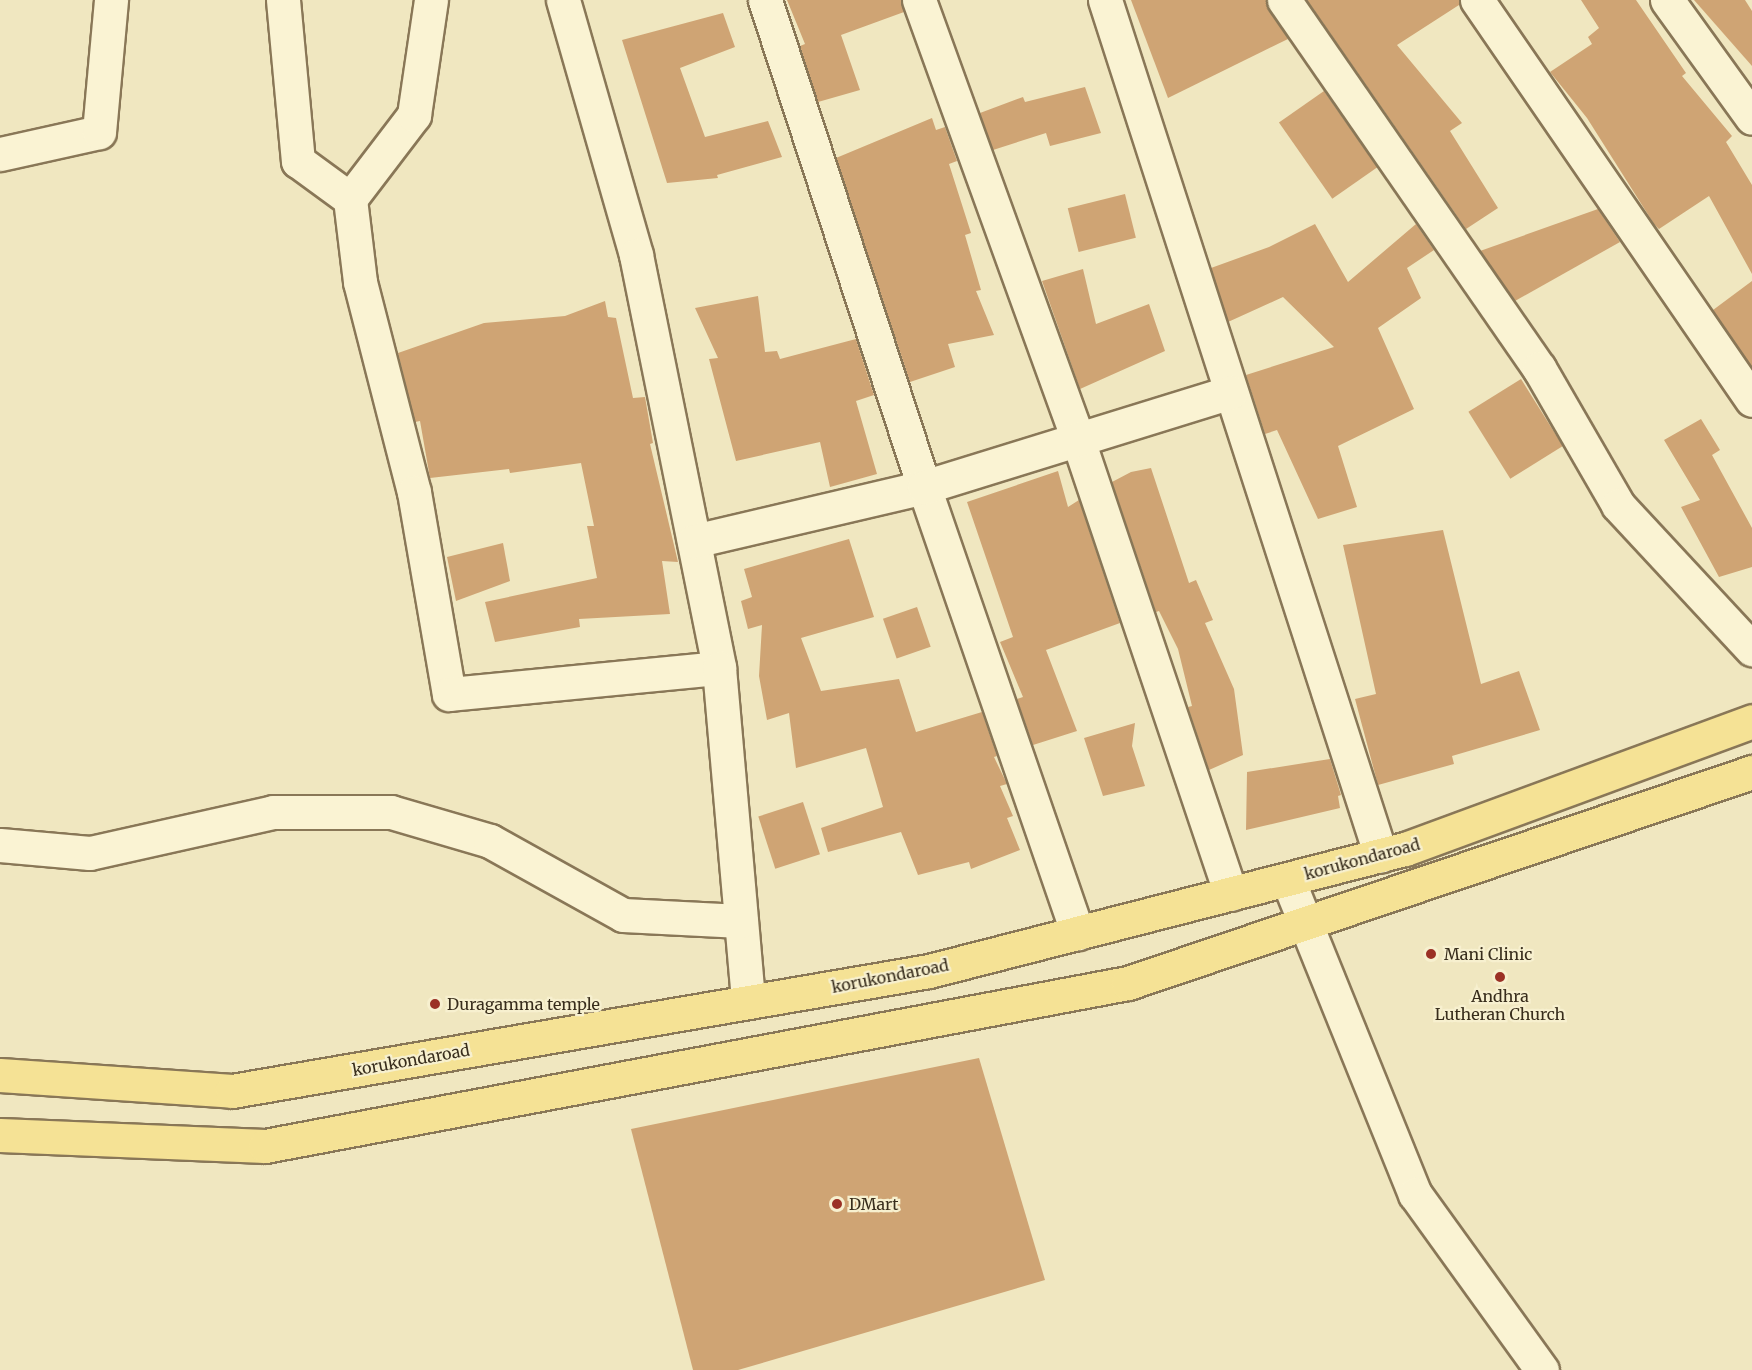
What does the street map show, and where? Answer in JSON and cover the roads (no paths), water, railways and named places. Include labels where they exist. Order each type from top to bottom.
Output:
[{"type":"main road","name":"korukondaroad","points":[[0,1075],[232,1091],[929,971],[1382,856],[1752,721]]},
{"type":"main road","points":[[0,1135],[265,1146],[1128,983],[1752,772]]},
{"type":"street","points":[[0,154],[99,132],[111,0]]},
{"type":"street","points":[[283,0],[298,161],[350,199]]},
{"type":"street","points":[[431,0],[414,115],[350,199],[360,282],[414,492],[449,694],[719,668]]},
{"type":"street","points":[[563,0],[636,255],[719,668],[748,1002]]},
{"type":"street","points":[[765,0],[924,487],[1078,933]]},
{"type":"street","points":[[919,0],[1078,440],[1231,894]]},
{"type":"street","points":[[1105,0],[1382,856]]},
{"type":"street","points":[[1284,0],[1539,368],[1618,505],[1752,650]]},
{"type":"street","points":[[1477,0],[1752,400]]},
{"type":"street","points":[[1667,0],[1752,118]]},
{"type":"street","points":[[694,541],[924,487],[1231,392]]},
{"type":"street","points":[[0,845],[90,853],[273,812],[391,812],[489,841],[623,915],[741,921]]},
{"type":"street","points":[[1288,880],[1415,1194],[1542,1370]]},
{"type":"place","name":"Mani Clinic","points":[[1431,954]]},
{"type":"place","name":"Andhra Lutheran Church","points":[[1500,977]]},
{"type":"place","name":"Duragamma temple","points":[[435,1004]]},
{"type":"place","name":"DMart","points":[[837,1204]]}]
